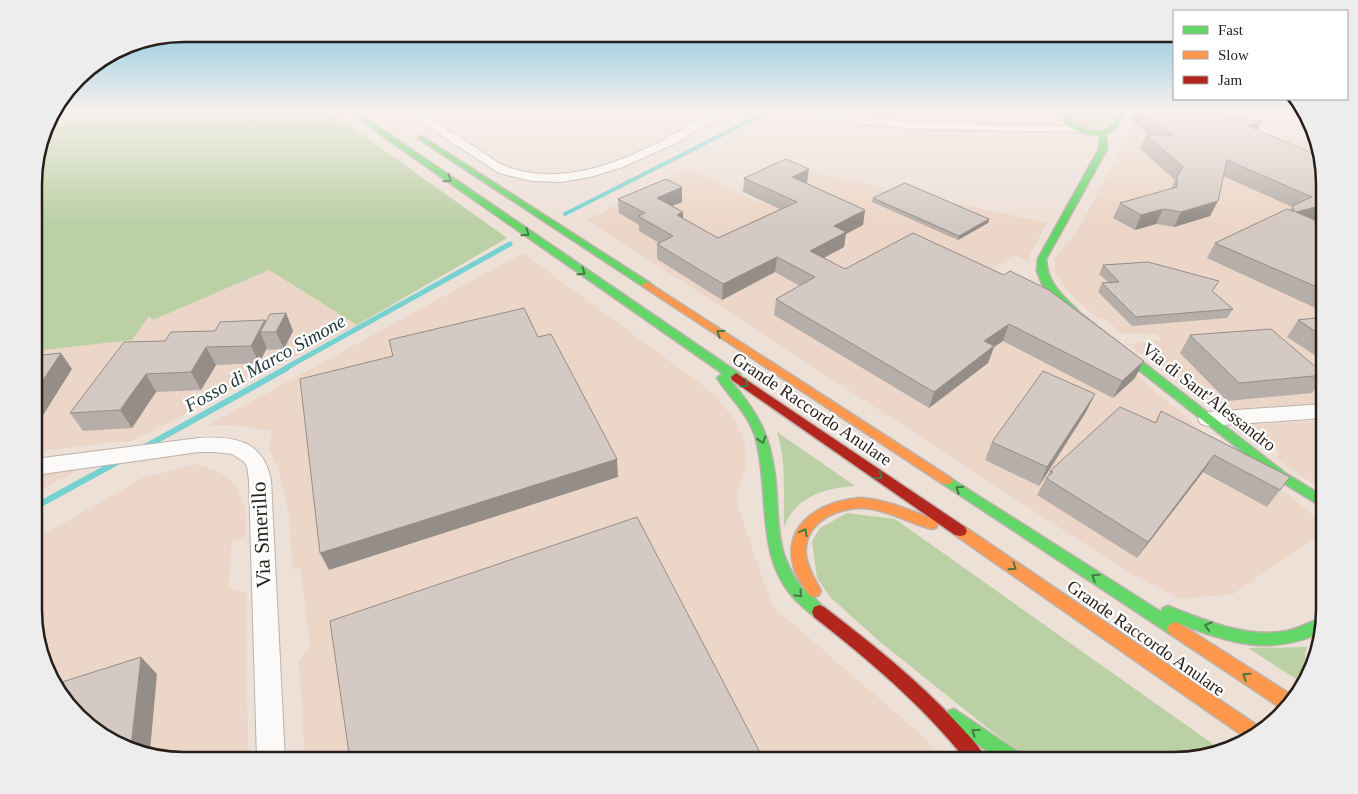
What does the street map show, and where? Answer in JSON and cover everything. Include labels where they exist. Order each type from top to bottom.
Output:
[{"type":"main road","name":"Grande Raccordo Anulare","points":[[404,148],[1249,730]]},
{"type":"main road","name":"Grande Raccordo Anulare","points":[[436,148],[1283,699]]},
{"type":"main road","name":"Via di Sant'Alessandro","points":[[1103,148],[1042,259],[1043,275],[1054,293],[1077,316],[1299,489],[1315,498]]},
{"type":"main road","points":[[706,356],[743,405],[761,435],[767,462],[771,535],[779,561],[788,580],[810,605],[848,633],[908,684],[1003,751]]},
{"type":"main road","points":[[848,633],[816,593],[800,566],[798,550],[800,536],[806,526],[816,516],[835,506],[847,503],[872,504],[972,539]]},
{"type":"main road","points":[[1118,592],[1191,621],[1261,638],[1291,637],[1314,627]]},
{"type":"main road","points":[[908,684],[953,730],[970,751]]},
{"type":"street","points":[[468,148],[496,166],[512,172],[539,177],[603,171],[635,159],[656,148]]},
{"type":"street","points":[[1208,419],[1315,412]]},
{"type":"street","name":"Via Smerillo","points":[[42,466],[199,445],[222,445],[240,450],[251,456],[257,467],[260,490],[271,752]]},
{"type":"street","points":[[42,476],[62,463]]},
{"type":"shaded area","points":[[1122,148],[1311,148],[1315,175],[1315,407],[1216,413],[1128,344],[1162,340],[1156,334],[1120,333],[1107,319],[1099,319],[1068,292],[1055,274],[1055,259],[1078,230]]},
{"type":"shaded area","points":[[762,161],[1047,223],[1030,254],[1030,262],[1014,255],[988,271],[1053,305],[1228,453],[1279,487],[1315,517],[1315,538],[1233,594],[1181,599],[1129,573],[588,220],[690,168],[757,202],[805,180]]},
{"type":"shaded area","points":[[523,253],[714,394],[736,422],[745,445],[746,465],[736,500],[772,606],[926,739],[934,751],[305,752],[299,661],[310,646],[300,568],[293,570],[289,515],[278,467],[268,447],[273,431],[230,425],[208,425]]},
{"type":"shaded area","points":[[269,270],[357,325],[151,432],[128,442],[123,441],[42,451],[42,350],[132,340],[149,316],[153,320]]},
{"type":"shaded area","points":[[1315,421],[1315,485],[1277,459],[1278,450],[1266,441],[1247,435],[1237,426]]},
{"type":"shaded area","points":[[196,464],[220,472],[237,486],[246,510],[245,537],[232,541],[228,587],[246,593],[248,752],[184,752],[166,750],[148,747],[113,733],[78,703],[66,688],[50,655],[45,637],[42,610],[42,535],[143,478]]},
{"type":"shaded area","points":[[78,470],[42,489],[42,473]]},
{"type":"green space","points":[[47,148],[381,148],[507,238],[357,325],[269,270],[153,320],[149,316],[132,340],[42,350],[42,184]]},
{"type":"green space","points":[[777,432],[855,486],[833,489],[804,501],[789,516],[784,527],[784,479]]},
{"type":"green space","points":[[847,513],[895,519],[1215,745],[1183,751],[1019,751],[879,641],[830,597],[817,578],[812,541],[820,528]]},
{"type":"green space","points":[[1307,647],[1305,664],[1298,680],[1248,648]]},
{"type":"building","points":[[1161,148],[1300,148],[1312,153],[1315,175],[1315,207],[1296,212],[1315,220],[1315,286],[1215,243],[1287,209],[1295,212],[1292,206],[1312,197],[1227,160],[1218,201],[1181,212],[1163,209],[1141,215],[1120,203],[1177,187],[1177,176],[1183,167]]},
{"type":"building","points":[[786,159],[809,169],[792,177],[865,210],[834,226],[846,232],[810,251],[845,269],[913,233],[1004,275],[1010,271],[1049,290],[1144,361],[1122,381],[1009,324],[984,341],[994,346],[934,392],[776,299],[815,277],[777,257],[723,284],[657,244],[673,236],[638,216],[645,213],[618,199],[666,179],[682,187],[657,198],[683,212],[677,215],[718,238],[797,202],[744,178]]},
{"type":"building","points":[[905,183],[989,219],[959,236],[873,198]]},
{"type":"building","points":[[1148,262],[1219,281],[1212,291],[1233,309],[1136,317],[1102,283],[1119,282],[1103,265]]},
{"type":"building","points":[[524,308],[538,337],[551,334],[617,459],[320,553],[300,379],[393,356],[389,340]]},
{"type":"building","points":[[286,313],[276,332],[260,332],[270,314]]},
{"type":"building","points":[[1315,318],[1315,331],[1298,320]]},
{"type":"building","points":[[265,320],[251,346],[206,347],[191,372],[146,374],[120,410],[70,413],[124,342],[165,341],[171,332],[215,331],[220,322]]},
{"type":"building","points":[[1271,329],[1315,366],[1315,376],[1239,383],[1190,335]]},
{"type":"building","points":[[61,353],[42,382],[42,355]]},
{"type":"building","points":[[1043,371],[1095,394],[1047,467],[992,442]]},
{"type":"building","points":[[1120,407],[1156,423],[1161,411],[1290,477],[1280,490],[1214,455],[1148,542],[1046,478],[1053,472],[1050,471]]},
{"type":"building","points":[[637,517],[760,751],[349,752],[330,621]]},
{"type":"building","points":[[141,657],[132,742],[113,733],[91,716],[78,703],[63,682]]},
{"type":"waterway","name":"Fosso di Marco Simone","points":[[565,214],[696,148]]},
{"type":"waterway","name":"Fosso di Marco Simone","points":[[284,369],[510,244]]},
{"type":"waterway","name":"Fosso di Marco Simone","points":[[143,448],[287,368]]},
{"type":"waterway","name":"Fosso di Marco Simone","points":[[42,503],[119,461]]},
{"type":"traffic: fast","points":[[404,148],[736,377]]},
{"type":"traffic: fast","points":[[436,148],[647,285]]},
{"type":"traffic: fast","points":[[1103,148],[1042,259],[1042,271],[1047,284],[1077,316],[1281,476],[1315,497]]},
{"type":"traffic: fast","points":[[722,378],[755,421],[762,438],[770,486],[773,532],[777,553],[785,574],[798,593],[819,612]]},
{"type":"traffic: fast","points":[[947,481],[1175,629]]},
{"type":"traffic: fast","points":[[1168,613],[1223,632],[1252,638],[1280,639],[1291,637],[1314,628]]},
{"type":"traffic: fast","points":[[954,717],[1002,751]]},
{"type":"traffic: slow","points":[[647,285],[947,481]]},
{"type":"traffic: slow","points":[[814,591],[801,567],[800,541],[805,530],[813,520],[823,513],[835,507],[861,503],[897,511],[931,524]]},
{"type":"traffic: slow","points":[[960,531],[1249,730]]},
{"type":"traffic: slow","points":[[1175,629],[1283,699]]},
{"type":"traffic: jam","points":[[736,377],[960,531]]},
{"type":"traffic: jam","points":[[819,612],[883,663],[923,699],[970,751]]}]
